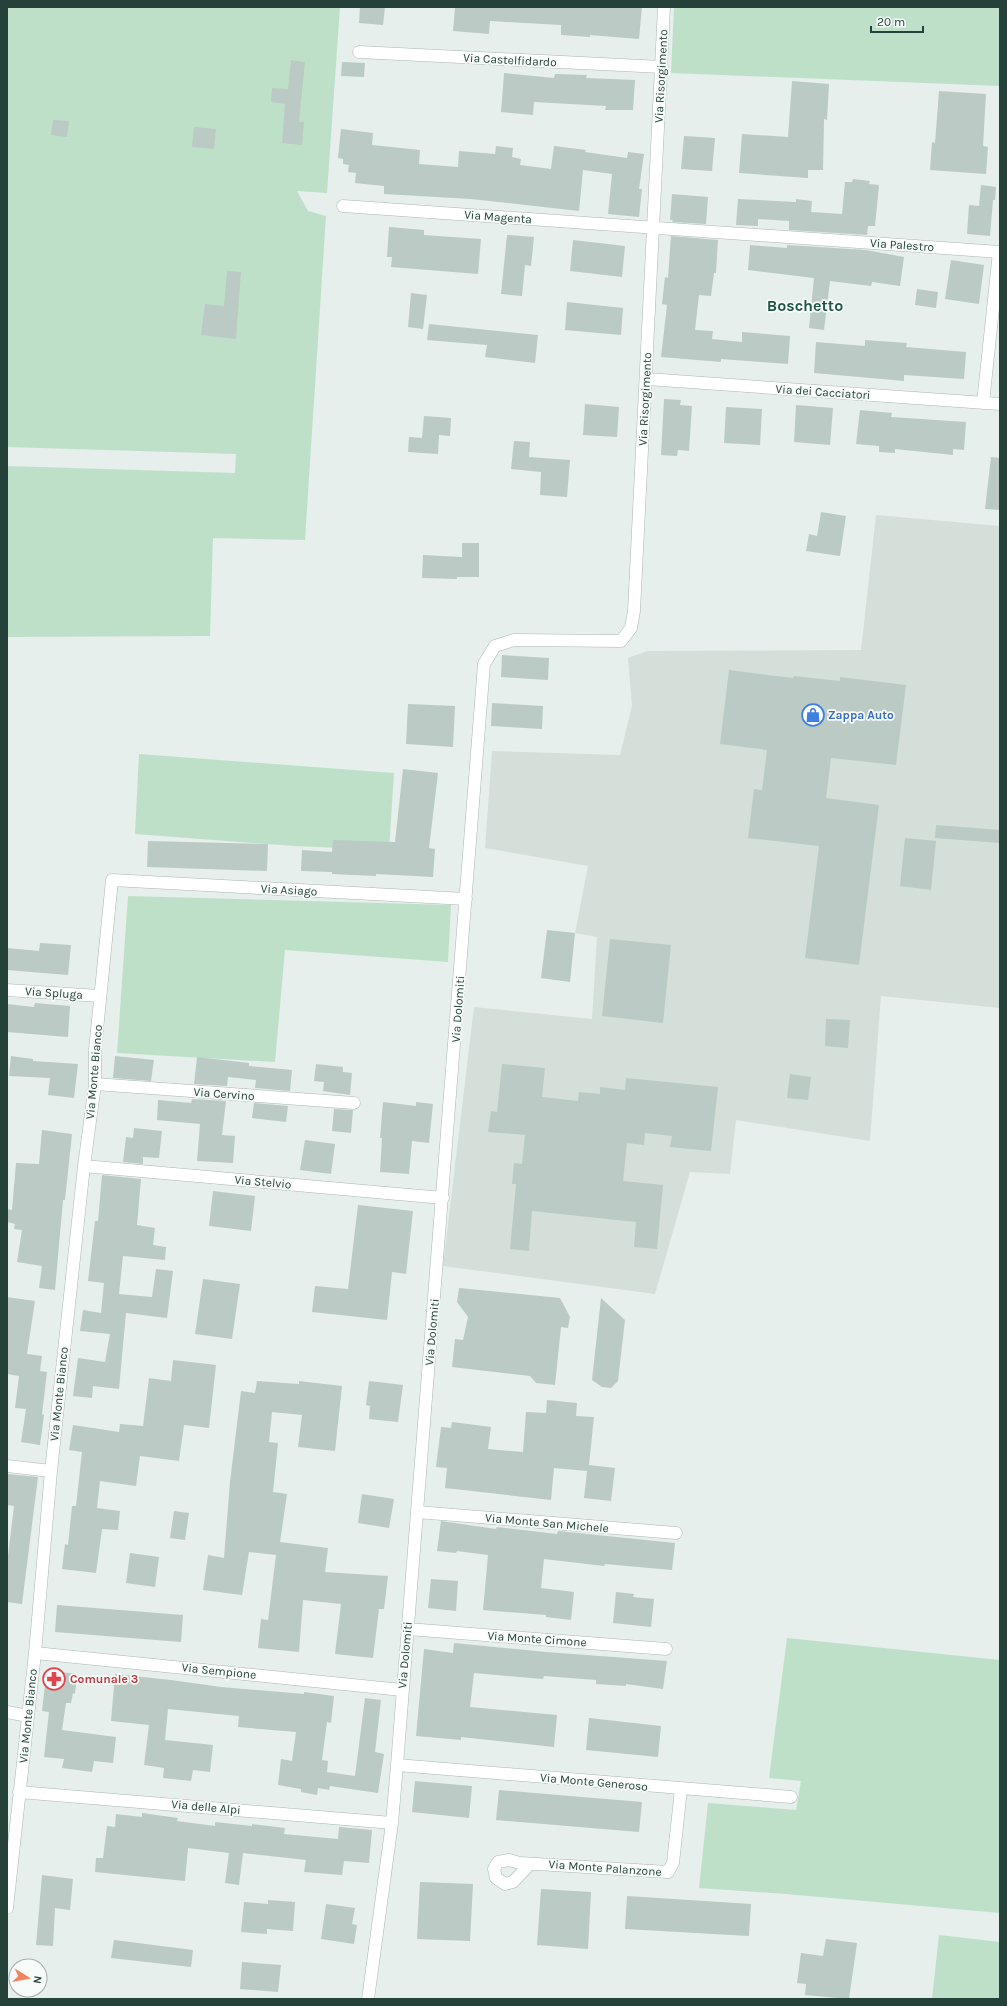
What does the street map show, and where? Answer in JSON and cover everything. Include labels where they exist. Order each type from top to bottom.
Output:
[{"type":"street","name":"Via Risorgimento","points":[[484,664],[495,646],[514,640],[621,641],[631,628],[634,611],[647,379],[664,7]]},
{"type":"street","name":"Via Castelfidardo","points":[[359,52],[662,67]]},
{"type":"street","name":"Via Magenta","points":[[343,206],[654,228]]},
{"type":"street","name":"Via Palestro","points":[[654,228],[1000,252],[983,403]]},
{"type":"street","name":"Via dei Cacciatori","points":[[647,379],[1000,404]]},
{"type":"street","name":"Via Dolomiti","points":[[368,1999],[392,1823],[443,1198],[484,664]]},
{"type":"street","name":"Via Asiago","points":[[112,880],[466,899]]},
{"type":"street","name":"Via Monte Bianco","points":[[7,1908],[35,1653],[51,1471],[84,1166],[95,1084],[100,996],[112,880]]},
{"type":"street","name":"Via Spluga","points":[[7,990],[100,996]]},
{"type":"street","name":"Via Cervino","points":[[95,1084],[354,1103]]},
{"type":"street","name":"Via Stelvio","points":[[84,1166],[443,1198]]},
{"type":"street","points":[[7,1466],[51,1471]]},
{"type":"street","name":"Via Monte San Michele","points":[[417,1512],[676,1533]]},
{"type":"street","name":"Via Monte Cimone","points":[[408,1629],[666,1649]]},
{"type":"street","name":"Via Sempione","points":[[35,1653],[402,1690]]},
{"type":"street","points":[[7,1712],[28,1716]]},
{"type":"street","name":"Via Monte Generoso","points":[[397,1765],[791,1797]]},
{"type":"street","name":"Via Monte Palanzone","points":[[530,1864],[668,1872],[673,1863],[681,1789]]},
{"type":"street","name":"Via delle Alpi","points":[[19,1792],[392,1823]]},
{"type":"shaded area","points":[[876,515],[1000,526],[1000,1008],[881,996],[870,1141],[736,1120],[730,1174],[690,1172],[655,1294],[443,1266],[474,1007],[592,1019],[597,937],[575,933],[588,866],[485,848],[492,751],[620,755],[632,706],[628,658],[647,651],[861,650]]},
{"type":"green space","points":[[7,7],[340,7],[327,193],[297,191],[308,211],[326,216],[305,540],[213,538],[210,636],[7,637],[7,466],[235,473],[236,454],[7,447]]},
{"type":"green space","points":[[674,7],[1000,7],[1000,86],[671,73]]},
{"type":"green space","points":[[139,754],[394,773],[389,850],[294,846],[135,834]]},
{"type":"green space","points":[[128,896],[451,905],[448,962],[285,950],[275,1062],[117,1053]]},
{"type":"green space","points":[[787,1638],[1000,1660],[1000,1913],[786,1894],[699,1888],[708,1803],[796,1810],[801,1781],[769,1778]]},
{"type":"green space","points":[[939,1935],[1000,1942],[1000,1999],[932,1999]]},
{"type":"building","points":[[360,7],[385,7],[383,25],[359,23]]},
{"type":"building","points":[[455,7],[642,7],[639,39],[590,35],[590,37],[561,35],[561,25],[490,21],[489,34],[453,31]]},
{"type":"building","points":[[291,60],[305,62],[299,122],[304,122],[302,145],[282,143],[285,104],[271,102],[272,88],[288,89]]},
{"type":"building","points":[[342,62],[365,63],[364,77],[341,76]]},
{"type":"building","points":[[504,73],[554,78],[555,74],[587,75],[586,78],[635,80],[633,110],[605,110],[606,106],[534,102],[533,115],[501,112]]},
{"type":"building","points":[[792,81],[829,84],[827,120],[824,119],[823,170],[808,170],[808,178],[739,173],[742,134],[788,137]]},
{"type":"building","points":[[939,91],[986,94],[983,146],[988,147],[986,174],[930,170],[932,142],[935,143]]},
{"type":"building","points":[[53,120],[69,121],[67,137],[51,135]]},
{"type":"building","points":[[194,127],[216,129],[214,149],[192,147]]},
{"type":"building","points":[[341,129],[373,133],[372,145],[420,150],[419,164],[458,167],[459,151],[495,154],[496,146],[513,148],[512,157],[521,159],[520,165],[551,169],[554,146],[586,150],[585,152],[627,158],[628,152],[644,154],[639,189],[642,189],[639,217],[608,214],[612,174],[583,170],[579,211],[471,199],[384,194],[384,186],[355,183],[356,173],[348,172],[349,165],[343,164],[343,159],[338,158]]},
{"type":"building","points":[[684,136],[715,138],[712,171],[681,169]]},
{"type":"building","points":[[853,179],[870,181],[869,184],[879,185],[875,226],[868,226],[867,235],[789,230],[789,221],[758,219],[758,226],[736,225],[738,199],[796,202],[796,199],[812,201],[811,212],[842,214],[845,182],[852,182]]},
{"type":"building","points":[[981,185],[996,187],[995,200],[993,200],[990,236],[967,234],[969,205],[979,206]]},
{"type":"building","points":[[672,194],[708,197],[706,224],[672,222],[673,220],[670,220]]},
{"type":"building","points":[[389,227],[424,230],[424,235],[481,239],[478,274],[391,267],[392,257],[387,257]]},
{"type":"building","points":[[507,235],[534,237],[531,266],[525,265],[522,296],[501,294]]},
{"type":"building","points":[[671,236],[718,240],[716,273],[714,273],[711,296],[699,295],[695,330],[713,331],[712,339],[742,342],[742,332],[790,336],[788,364],[721,359],[721,362],[661,357],[667,305],[662,304],[665,277],[668,278]]},
{"type":"building","points":[[573,240],[625,246],[622,277],[570,271]]},
{"type":"building","points":[[750,245],[787,248],[787,245],[866,250],[904,257],[900,286],[872,282],[871,286],[830,281],[824,330],[809,328],[814,278],[748,270]]},
{"type":"building","points":[[951,260],[984,265],[979,304],[945,299]]},
{"type":"building","points":[[227,271],[241,272],[236,339],[201,335],[205,304],[224,306]]},
{"type":"building","points":[[917,289],[938,292],[936,308],[915,305]]},
{"type":"building","points":[[411,293],[427,295],[423,329],[408,327]]},
{"type":"building","points":[[567,302],[623,308],[621,335],[565,330]]},
{"type":"building","points":[[429,324],[538,335],[535,363],[485,357],[487,345],[427,340]]},
{"type":"building","points":[[865,340],[907,343],[906,347],[966,352],[964,379],[904,375],[904,381],[814,373],[816,342],[865,346]]},
{"type":"building","points":[[664,399],[681,400],[680,405],[692,406],[689,451],[678,450],[677,456],[661,455]]},
{"type":"building","points":[[585,404],[619,407],[617,437],[583,435]]},
{"type":"building","points":[[796,405],[833,408],[830,445],[794,442]]},
{"type":"building","points":[[726,407],[762,409],[760,445],[724,443]]},
{"type":"building","points":[[860,410],[892,413],[891,417],[966,422],[964,450],[953,449],[953,455],[895,449],[895,453],[879,452],[879,446],[856,444]]},
{"type":"building","points":[[424,416],[451,418],[450,436],[439,435],[438,454],[408,452],[409,437],[422,438]]},
{"type":"building","points":[[514,441],[530,442],[529,457],[570,460],[567,497],[540,495],[541,472],[511,469]]},
{"type":"building","points":[[991,457],[1000,458],[1000,510],[985,509]]},
{"type":"building","points":[[821,512],[846,516],[840,556],[806,551],[809,534],[817,536]]},
{"type":"building","points":[[462,543],[479,543],[479,577],[457,577],[457,579],[422,578],[423,555],[462,557]]},
{"type":"building","points":[[502,655],[549,658],[548,680],[501,677]]},
{"type":"building","points":[[729,670],[793,678],[794,676],[840,681],[840,677],[906,685],[896,765],[831,758],[826,798],[879,805],[859,965],[805,958],[819,846],[748,838],[754,789],[762,790],[767,750],[720,744]]},
{"type":"building","points":[[492,703],[543,706],[542,729],[491,726]]},
{"type":"building","points":[[408,704],[455,706],[453,747],[406,744]]},
{"type":"building","points":[[403,769],[438,773],[429,848],[435,849],[433,877],[376,874],[376,876],[332,874],[332,872],[301,871],[302,850],[332,852],[333,840],[395,842]]},
{"type":"building","points":[[936,825],[1000,830],[1000,843],[935,838]]},
{"type":"building","points":[[905,838],[936,841],[931,890],[900,886]]},
{"type":"building","points":[[148,841],[268,844],[267,871],[147,867]]},
{"type":"building","points":[[547,930],[575,933],[570,982],[541,978]]},
{"type":"building","points":[[610,939],[671,945],[663,1023],[602,1016]]},
{"type":"building","points":[[40,943],[71,945],[68,975],[7,970],[7,948],[39,951]]},
{"type":"building","points":[[35,1003],[70,1006],[68,1037],[7,1032],[7,1004],[34,1007]]},
{"type":"building","points":[[826,1019],[850,1020],[848,1048],[825,1046]]},
{"type":"building","points":[[11,1056],[33,1059],[33,1061],[78,1064],[74,1098],[48,1095],[50,1078],[9,1076]]},
{"type":"building","points":[[115,1056],[154,1060],[151,1081],[113,1078]]},
{"type":"building","points":[[197,1057],[249,1063],[249,1066],[292,1070],[290,1091],[255,1088],[256,1080],[228,1077],[227,1086],[194,1084]]},
{"type":"building","points":[[316,1064],[343,1067],[343,1072],[352,1073],[350,1095],[323,1091],[324,1082],[314,1081]]},
{"type":"building","points":[[502,1064],[545,1068],[542,1097],[578,1101],[579,1092],[600,1094],[600,1087],[625,1090],[626,1078],[718,1087],[711,1151],[670,1147],[672,1136],[645,1133],[644,1145],[627,1143],[623,1181],[663,1185],[657,1249],[634,1247],[636,1222],[532,1211],[529,1251],[510,1249],[516,1184],[512,1184],[514,1163],[522,1164],[525,1135],[488,1132],[491,1111],[497,1112]]},
{"type":"building","points":[[790,1074],[811,1077],[808,1100],[787,1098]]},
{"type":"building","points":[[192,1099],[226,1101],[222,1135],[235,1136],[233,1163],[197,1161],[200,1124],[157,1120],[158,1100],[191,1103]]},
{"type":"building","points":[[383,1102],[416,1106],[416,1102],[433,1104],[429,1143],[412,1141],[409,1174],[380,1172],[382,1138],[380,1138]]},
{"type":"building","points":[[254,1103],[288,1106],[286,1122],[252,1118]]},
{"type":"building","points":[[334,1109],[353,1110],[351,1133],[332,1131]]},
{"type":"building","points":[[134,1128],[162,1131],[159,1158],[143,1157],[143,1164],[123,1162],[126,1137],[133,1138]]},
{"type":"building","points":[[42,1130],[72,1134],[65,1200],[63,1200],[55,1290],[39,1288],[42,1266],[17,1262],[22,1230],[14,1229],[15,1224],[7,1222],[7,1209],[12,1210],[16,1163],[39,1164]]},
{"type":"building","points":[[305,1140],[335,1144],[331,1174],[300,1170]]},
{"type":"building","points":[[102,1175],[141,1179],[137,1225],[155,1228],[153,1245],[166,1247],[165,1260],[123,1256],[119,1294],[152,1297],[156,1269],[173,1271],[167,1318],[126,1313],[119,1389],[93,1386],[92,1398],[73,1396],[78,1358],[105,1362],[110,1334],[80,1331],[83,1310],[101,1313],[104,1283],[88,1281],[95,1221],[98,1221]]},
{"type":"building","points":[[213,1191],[255,1196],[251,1231],[209,1226]]},
{"type":"building","points":[[358,1205],[413,1211],[406,1274],[392,1272],[387,1320],[312,1312],[315,1286],[348,1289]]},
{"type":"building","points":[[203,1279],[240,1284],[232,1339],[195,1334]]},
{"type":"building","points":[[459,1288],[560,1298],[570,1317],[568,1328],[561,1327],[555,1385],[536,1383],[530,1376],[452,1367],[455,1339],[463,1340],[468,1317],[457,1302]]},
{"type":"building","points":[[7,1297],[35,1301],[27,1354],[42,1356],[40,1371],[47,1372],[40,1445],[21,1442],[26,1409],[15,1408],[19,1376],[7,1374]]},
{"type":"building","points":[[601,1298],[625,1320],[618,1381],[611,1388],[602,1387],[592,1380]]},
{"type":"building","points":[[173,1360],[216,1365],[209,1428],[184,1425],[179,1461],[140,1456],[136,1486],[100,1481],[97,1508],[120,1511],[118,1530],[102,1529],[96,1573],[62,1569],[65,1544],[68,1545],[72,1506],[76,1506],[82,1452],[69,1450],[73,1425],[119,1432],[120,1424],[143,1426],[149,1378],[171,1381]]},
{"type":"building","points":[[257,1381],[299,1384],[299,1381],[342,1386],[335,1451],[298,1447],[302,1415],[272,1412],[269,1442],[278,1443],[273,1492],[287,1494],[280,1542],[328,1548],[325,1572],[388,1576],[384,1609],[379,1609],[373,1658],[335,1654],[341,1604],[303,1600],[299,1652],[258,1648],[261,1619],[268,1620],[276,1555],[249,1552],[242,1595],[203,1590],[208,1555],[224,1558],[230,1482],[241,1391],[255,1393]]},
{"type":"building","points":[[369,1381],[403,1385],[398,1422],[369,1419],[370,1406],[366,1405]]},
{"type":"building","points":[[547,1400],[577,1403],[576,1416],[594,1417],[589,1465],[615,1468],[611,1501],[584,1498],[587,1471],[554,1468],[551,1500],[445,1488],[447,1468],[436,1467],[441,1427],[451,1428],[452,1422],[491,1427],[488,1449],[523,1452],[526,1412],[546,1413]]},
{"type":"building","points":[[7,1474],[38,1477],[22,1604],[7,1602],[7,1564],[14,1506],[7,1505]]},
{"type":"building","points":[[362,1494],[394,1499],[389,1528],[358,1523]]},
{"type":"building","points":[[174,1511],[189,1513],[185,1540],[170,1538]]},
{"type":"building","points":[[441,1521],[496,1529],[497,1527],[557,1534],[558,1531],[675,1543],[672,1570],[605,1564],[604,1566],[544,1559],[541,1588],[574,1592],[571,1620],[546,1617],[546,1615],[483,1610],[488,1555],[457,1551],[456,1553],[437,1551]]},
{"type":"building","points":[[130,1553],[159,1557],[155,1587],[126,1583]]},
{"type":"building","points":[[431,1579],[458,1581],[456,1611],[428,1608]]},
{"type":"building","points":[[616,1592],[634,1594],[633,1597],[654,1599],[651,1627],[613,1623]]},
{"type":"building","points":[[57,1605],[183,1615],[181,1642],[55,1632]]},
{"type":"building","points":[[454,1643],[546,1652],[667,1661],[663,1689],[626,1684],[626,1686],[596,1684],[596,1680],[544,1676],[543,1679],[474,1673],[470,1707],[557,1715],[554,1747],[461,1737],[461,1740],[416,1736],[424,1649],[453,1653]]},
{"type":"building","points":[[52,1671],[77,1674],[75,1694],[73,1693],[71,1703],[66,1703],[62,1730],[116,1737],[113,1763],[94,1761],[92,1772],[62,1768],[64,1759],[44,1757],[49,1712],[42,1711],[46,1676]]},
{"type":"building","points":[[115,1674],[221,1687],[304,1694],[304,1692],[334,1696],[331,1723],[327,1722],[322,1760],[328,1761],[327,1772],[355,1776],[365,1698],[381,1700],[375,1752],[384,1754],[378,1793],[330,1786],[329,1790],[318,1788],[317,1795],[301,1792],[301,1789],[278,1785],[281,1759],[292,1761],[296,1732],[238,1727],[239,1716],[168,1709],[165,1740],[213,1745],[210,1772],[193,1770],[191,1781],[163,1778],[164,1768],[144,1765],[149,1725],[111,1721]]},
{"type":"building","points":[[589,1718],[661,1726],[658,1757],[586,1750]]},
{"type":"building","points":[[415,1781],[472,1786],[469,1818],[412,1812]]},
{"type":"building","points":[[499,1790],[642,1802],[639,1832],[496,1820]]},
{"type":"building","points":[[142,1813],[178,1818],[177,1821],[215,1826],[215,1822],[285,1828],[284,1834],[338,1839],[339,1827],[372,1830],[369,1863],[344,1861],[342,1875],[304,1872],[306,1860],[243,1853],[239,1885],[225,1883],[229,1853],[188,1848],[185,1881],[95,1872],[96,1858],[103,1858],[107,1826],[115,1827],[116,1814],[142,1817]]},
{"type":"building","points":[[42,1875],[73,1879],[70,1910],[55,1908],[53,1946],[36,1945]]},
{"type":"building","points":[[420,1882],[473,1884],[470,1941],[417,1939]]},
{"type":"building","points":[[541,1889],[591,1892],[588,1949],[537,1945]]},
{"type":"building","points":[[627,1896],[751,1904],[749,1936],[625,1929]]},
{"type":"building","points":[[268,1900],[295,1902],[293,1931],[267,1929],[267,1934],[241,1932],[244,1902],[268,1904]]},
{"type":"building","points":[[326,1904],[355,1908],[352,1924],[357,1925],[354,1944],[321,1939]]},
{"type":"building","points":[[826,1939],[857,1943],[849,1999],[805,1995],[806,1984],[797,1983],[801,1953],[823,1956]]},
{"type":"building","points":[[114,1940],[193,1950],[191,1967],[111,1958]]},
{"type":"building","points":[[242,1962],[281,1965],[278,1992],[240,1989]]},
{"type":"place","name":"Zappa Auto","points":[[813,715]]},
{"type":"place","name":"Comunale 3","points":[[54,1679]]},
{"type":"district","name":"Boschetto","points":[[805,305]]}]
